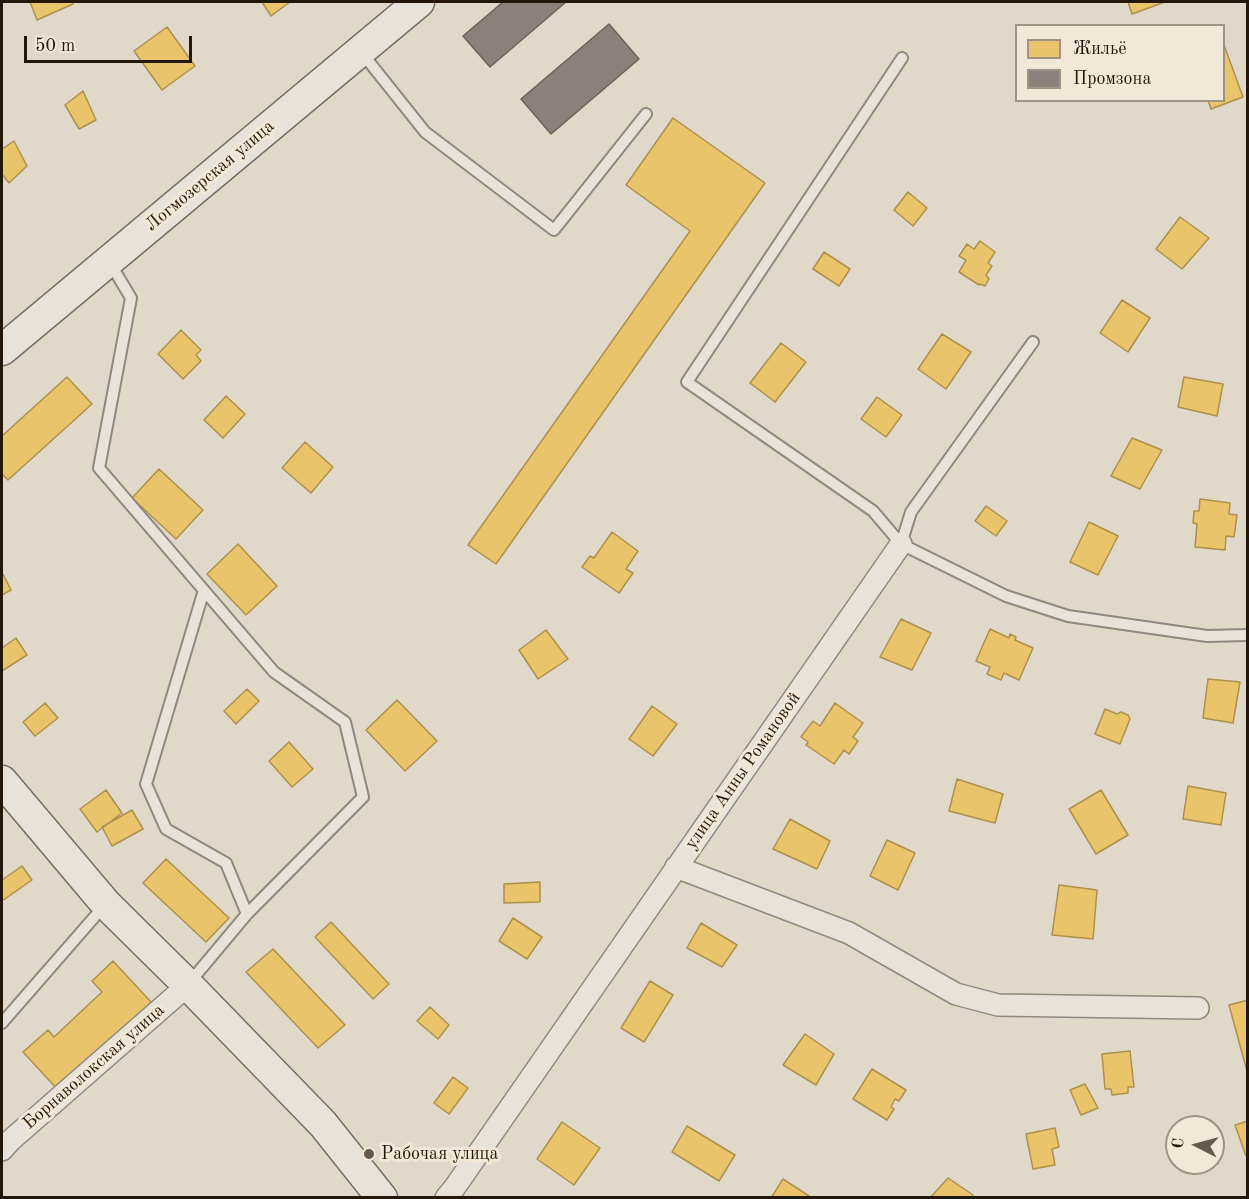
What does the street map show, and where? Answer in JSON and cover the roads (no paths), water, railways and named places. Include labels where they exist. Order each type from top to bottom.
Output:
[{"type":"street","name":"Логмозерская улица","points":[[2,350],[419,2]]},
{"type":"street","name":"улица Анны Романовой","points":[[446,1197],[901,544]]},
{"type":"street","points":[[2,781],[106,904],[323,1124],[382,1197]]},
{"type":"street","points":[[676,867],[849,933],[956,994],[966,997],[998,1005],[1198,1008]]},
{"type":"street","name":"Борнаволокская улица","points":[[5,1140],[188,985]]},
{"type":"lane","points":[[360,50],[425,132],[554,230],[646,114]]},
{"type":"lane","points":[[902,58],[687,382],[873,511],[901,544],[1006,596],[1068,616],[1207,636],[1248,635]]},
{"type":"lane","points":[[108,261],[131,298],[99,468],[274,672],[345,722],[363,797],[247,914],[188,985]]},
{"type":"lane","name":"улица Анны Романовой","points":[[901,544],[911,512],[1033,342]]},
{"type":"lane","points":[[204,590],[146,784],[166,829],[226,863],[247,914]]},
{"type":"lane","points":[[2,1023],[106,904]]},
{"type":"place","name":"Рабочая улица","points":[[369,1154]]}]
